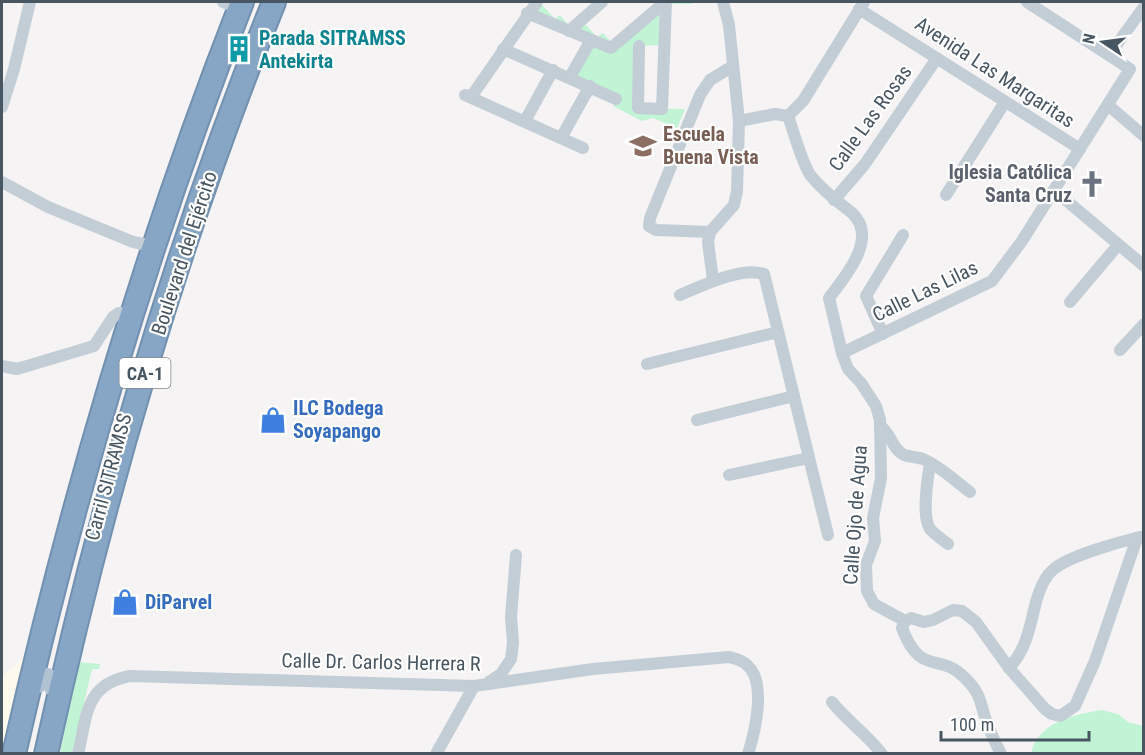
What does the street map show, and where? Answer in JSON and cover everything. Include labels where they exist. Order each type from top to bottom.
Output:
[{"type":"highway","name":"Boulevard del Ejército","points":[[46,753],[97,540],[148,363],[196,213],[274,2]]},
{"type":"highway","name":"Boulevard del Ejército","points":[[14,753],[67,534],[98,424],[154,246],[238,3]]},
{"type":"main road","name":"Carril SITRAMSS","points":[[58,631],[189,214],[267,2]]},
{"type":"main road","name":"Carril SITRAMSS","points":[[38,753],[46,685],[90,473],[161,241],[214,88],[238,3]]},
{"type":"main road","name":"Carril SITRAMSS","points":[[21,753],[46,685]]},
{"type":"street","points":[[2,107],[14,69],[30,2]]},
{"type":"street","points":[[537,2],[468,96],[583,148]]},
{"type":"street","points":[[529,14],[545,2]]},
{"type":"street","points":[[569,31],[602,2]]},
{"type":"street","points":[[529,14],[610,48],[665,2]]},
{"type":"street","points":[[639,46],[638,108],[662,109],[665,2]]},
{"type":"street","points":[[713,280],[708,242],[710,232],[734,205],[737,191],[739,121],[729,25],[723,2]]},
{"type":"street","points":[[1027,2],[1109,55],[1143,7]]},
{"type":"street","points":[[739,121],[775,114],[788,116],[803,101],[862,5]]},
{"type":"street","name":"Avenida Las Margaritas","points":[[862,5],[937,58],[1080,149]]},
{"type":"street","points":[[570,77],[591,40]]},
{"type":"street","points":[[503,49],[616,99]]},
{"type":"street","name":"Calle Las Lilas","points":[[842,353],[992,281],[1022,241],[1130,69],[1109,55]]},
{"type":"street","name":"Calle Las Rosas","points":[[834,200],[865,164],[937,58]]},
{"type":"street","points":[[710,232],[656,230],[649,226],[650,218],[700,95],[710,80],[733,66]]},
{"type":"street","points":[[525,121],[553,70]]},
{"type":"street","points":[[561,138],[590,86]]},
{"type":"street","points":[[945,195],[1005,102]]},
{"type":"street","points":[[1108,105],[1143,136]]},
{"type":"street","name":"Calle Ojo de Agua","points":[[788,116],[810,174],[834,200],[854,215],[862,229],[862,244],[849,273],[829,298],[848,369],[861,383],[876,406],[880,426],[881,478],[873,518],[875,541],[866,565],[867,591],[874,603],[905,621]]},
{"type":"street","points":[[2,182],[48,207],[133,242],[154,246]]},
{"type":"street","points":[[1054,190],[1143,266]]},
{"type":"street","points":[[883,334],[866,296],[903,235]]},
{"type":"street","points":[[1070,302],[1119,245]]},
{"type":"street","points":[[680,295],[713,280],[755,271],[764,274],[828,535]]},
{"type":"street","points":[[3,369],[17,369],[94,346],[113,317],[119,313],[132,314]]},
{"type":"street","points":[[1120,350],[1143,324]]},
{"type":"street","points":[[647,364],[778,332]]},
{"type":"street","points":[[697,420],[794,396]]},
{"type":"street","points":[[880,426],[887,430],[895,447],[903,455],[930,463],[970,492]]},
{"type":"street","points":[[729,475],[809,458]]},
{"type":"street","points":[[930,463],[926,503],[927,518],[930,528],[948,544]]},
{"type":"street","points":[[1009,668],[1019,658],[1029,633],[1035,606],[1045,580],[1053,569],[1067,561],[1140,537]]},
{"type":"street","points":[[1001,753],[987,723],[980,696],[965,677],[954,668],[925,661],[915,653],[902,628],[905,621],[911,618],[924,622],[953,610],[962,611],[976,622],[1009,668],[1052,714],[1060,716],[1075,706],[1095,661],[1140,537]]},
{"type":"street","points":[[436,753],[480,685],[501,674],[511,659],[516,555]]},
{"type":"street","name":"Calle Dr. Carlos Herrera R","points":[[78,753],[91,703],[96,693],[104,684],[130,675],[480,685],[593,669],[729,657],[741,660],[749,666],[755,681],[758,704],[756,728],[748,753]]},
{"type":"street","points":[[832,702],[839,712],[869,738],[882,753]]},
{"type":"shaded area","points":[[25,656],[3,750],[2,750],[2,676]]},
{"type":"green space","points":[[665,2],[692,2],[692,4],[666,4],[664,45],[640,46],[638,108],[685,109],[677,128],[653,118],[642,121],[613,106],[616,99],[570,77],[590,40],[531,14],[542,5],[555,19],[560,15],[571,28],[581,20],[597,37],[603,33],[614,45]]},
{"type":"green space","points":[[78,662],[100,664],[99,669],[92,669],[72,753],[60,754]]},
{"type":"green space","points":[[1102,710],[1118,714],[1128,722],[1143,726],[1143,753],[1031,754],[1041,734],[1049,727],[1070,717]]},
{"type":"place","name":"Parada SITRAMSS Antekirta","points":[[239,49]]},
{"type":"place","name":"Escuela Buena Vista","points":[[643,146]]},
{"type":"place","name":"Iglesia Católica Santa Cruz","points":[[1092,184]]},
{"type":"place","name":"ILC Bodega Soyapango","points":[[273,420]]},
{"type":"place","name":"DiParvel","points":[[125,602]]}]
